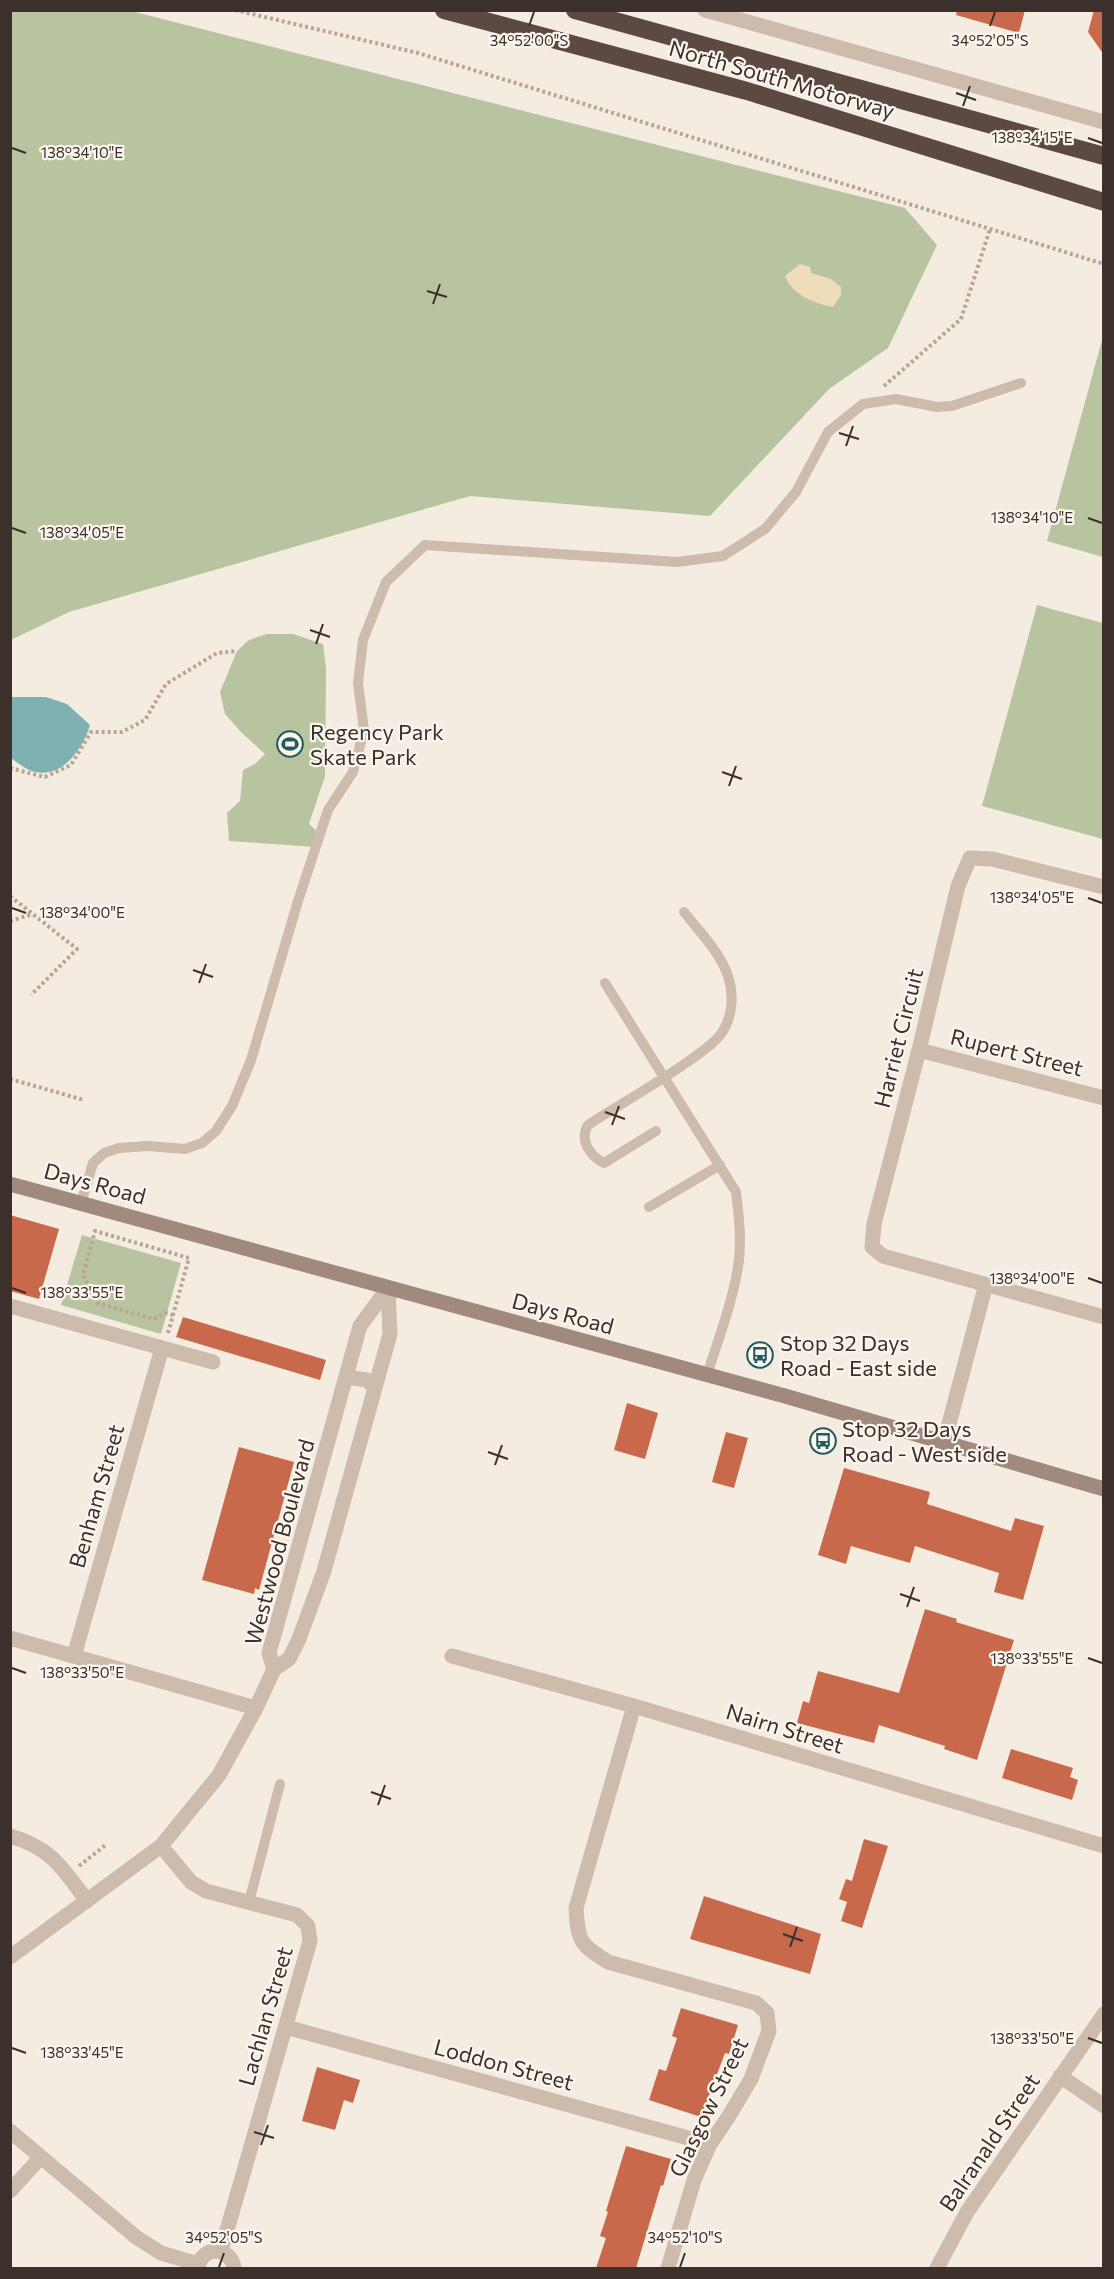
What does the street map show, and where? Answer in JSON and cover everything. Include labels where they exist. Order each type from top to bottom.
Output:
[{"type":"highway","name":"North South Motorway","points":[[444,10],[747,91],[1104,202]]},
{"type":"highway","name":"North South Motorway","points":[[575,10],[1104,156]]},
{"type":"street","points":[[705,10],[1104,122]]},
{"type":"street","name":"Harriet Circuit","points":[[1104,887],[992,859],[969,858],[958,886],[874,1224],[872,1247],[883,1256],[1104,1317]]},
{"type":"street","name":"Rupert Street","points":[[919,1050],[1104,1098]]},
{"type":"street","name":"Days Road","points":[[10,1184],[707,1375],[1104,1489]]},
{"type":"street","points":[[944,1443],[986,1284]]},
{"type":"street","name":"Westwood Boulevard","points":[[388,1288],[390,1334],[327,1561],[299,1639],[289,1659],[274,1669],[269,1653],[360,1326],[388,1288]]},
{"type":"street","points":[[10,1306],[165,1341],[213,1362]]},
{"type":"street","name":"Benham Street","points":[[74,1656],[165,1341]]},
{"type":"street","points":[[346,1377],[367,1380],[375,1388]]},
{"type":"street","points":[[10,1638],[256,1708]]},
{"type":"street","name":"Nairn Street","points":[[452,1656],[634,1706],[1104,1846]]},
{"type":"street","points":[[10,1957],[161,1846],[219,1775],[256,1708],[274,1669]]},
{"type":"street","name":"Glasgow Street","points":[[634,1706],[576,1908],[577,1934],[589,1950],[608,1962],[756,2003],[767,2013],[769,2031],[751,2079],[710,2144],[694,2180],[669,2268]]},
{"type":"street","points":[[10,1836],[50,1854],[87,1901]]},
{"type":"street","name":"Lachlan Street","points":[[161,1846],[191,1882],[206,1892],[297,1915],[308,1926],[310,1941],[221,2251]]},
{"type":"street","name":"Balranald Street","points":[[937,2268],[967,2212],[1104,2014]]},
{"type":"street","name":"Loddon Street","points":[[286,2026],[710,2144]]},
{"type":"street","points":[[1060,2076],[1104,2106]]},
{"type":"street","points":[[11,2133],[136,2237],[161,2253],[198,2266],[204,2254],[215,2250],[221,2251],[230,2257],[234,2268]]},
{"type":"street","points":[[10,2191],[40,2157]]},
{"type":"lane","points":[[81,1203],[93,1162],[104,1153],[119,1148],[148,1146],[185,1149],[202,1143],[216,1131],[232,1106],[251,1060],[298,901],[328,810],[353,772],[364,730],[358,683],[363,640],[386,582],[425,545],[676,562],[723,556],[765,529],[796,492],[828,432],[863,404],[896,399],[937,407],[952,406],[1021,383]]},
{"type":"lane","points":[[656,1131],[604,1163],[591,1154],[584,1139],[588,1125],[665,1077],[714,1043],[723,1032],[732,1000],[727,974],[716,953],[684,912]]},
{"type":"lane","points":[[605,983],[736,1192],[739,1220],[739,1265],[733,1293],[707,1375]]},
{"type":"lane","points":[[649,1207],[720,1165]]},
{"type":"lane","points":[[249,1902],[280,1784]]},
{"type":"path","points":[[234,10],[418,53],[1104,264]]},
{"type":"path","points":[[863,404],[961,319],[990,229]]},
{"type":"path","points":[[10,768],[45,777],[71,765],[91,732],[122,732],[145,720],[166,684],[217,653],[237,651]]},
{"type":"path","points":[[10,896],[77,949],[31,995]]},
{"type":"path","points":[[10,921],[33,914]]},
{"type":"path","points":[[10,1079],[84,1100]]},
{"type":"path","points":[[165,1341],[173,1315],[189,1258],[95,1231],[83,1275],[98,1303],[154,1318],[165,1313],[173,1315]]},
{"type":"green space","points":[[11,11],[131,11],[905,208],[937,245],[888,348],[829,389],[710,516],[470,496],[69,612],[11,640]]},
{"type":"green space","points":[[1102,340],[1104,341],[1103,557],[1047,541]]},
{"type":"green space","points":[[1037,605],[1103,623],[1103,839],[982,806]]},
{"type":"green space","name":"Regency Park Skate Park","points":[[267,634],[293,634],[323,644],[326,669],[325,776],[309,824],[320,834],[316,847],[229,841],[227,813],[240,801],[243,770],[255,764],[265,754],[225,714],[220,692],[237,651],[249,640]]},
{"type":"green space","points":[[82,1235],[181,1263],[161,1334],[61,1305]]},
{"type":"sand","points":[[800,264],[810,267],[811,273],[831,279],[841,287],[841,295],[833,307],[804,297],[792,288],[785,276]]},
{"type":"water","points":[[11,697],[46,697],[67,704],[90,725],[83,742],[63,766],[46,773],[36,772],[11,758]]},
{"type":"building","points":[[957,10],[1025,10],[1019,33],[956,15]]},
{"type":"building","points":[[1094,10],[1104,10],[1104,55],[1088,32]]},
{"type":"building","points":[[10,1215],[59,1229],[39,1299],[10,1291]]},
{"type":"building","points":[[183,1317],[326,1360],[320,1380],[176,1337]]},
{"type":"building","points":[[627,1403],[658,1413],[645,1459],[614,1450]]},
{"type":"building","points":[[726,1432],[748,1438],[734,1488],[712,1482]]},
{"type":"building","points":[[239,1447],[294,1462],[259,1590],[255,1588],[254,1594],[202,1580]]},
{"type":"building","points":[[844,1468],[930,1492],[927,1504],[1011,1531],[1015,1518],[1044,1526],[1023,1600],[994,1592],[999,1573],[915,1546],[910,1563],[851,1546],[846,1564],[818,1555]]},
{"type":"building","points":[[925,1609],[957,1619],[956,1622],[1014,1640],[977,1760],[944,1749],[945,1746],[879,1725],[874,1743],[797,1723],[803,1701],[809,1703],[818,1671],[899,1693]]},
{"type":"building","points":[[1011,1749],[1073,1768],[1070,1777],[1078,1780],[1072,1800],[1002,1778]]},
{"type":"building","points":[[864,1839],[888,1846],[862,1928],[841,1921],[847,1902],[839,1899],[846,1879],[852,1881]]},
{"type":"building","points":[[704,1896],[821,1934],[810,1974],[690,1939]]},
{"type":"building","points":[[681,2008],[738,2025],[729,2054],[725,2053],[701,2117],[649,2100],[659,2069],[666,2071],[677,2038],[672,2036]]},
{"type":"building","points":[[317,2067],[360,2080],[353,2103],[344,2100],[335,2130],[302,2121]]},
{"type":"building","points":[[626,2146],[671,2159],[636,2268],[596,2268],[606,2238],[600,2236],[608,2212],[606,2211]]},
{"type":"place","name":"Regency Park Skate Park","points":[[290,744]]},
{"type":"place","name":"Stop 32 Days Road - East side","points":[[760,1355]]},
{"type":"place","name":"Stop 32 Days Road - West side","points":[[823,1441]]}]
